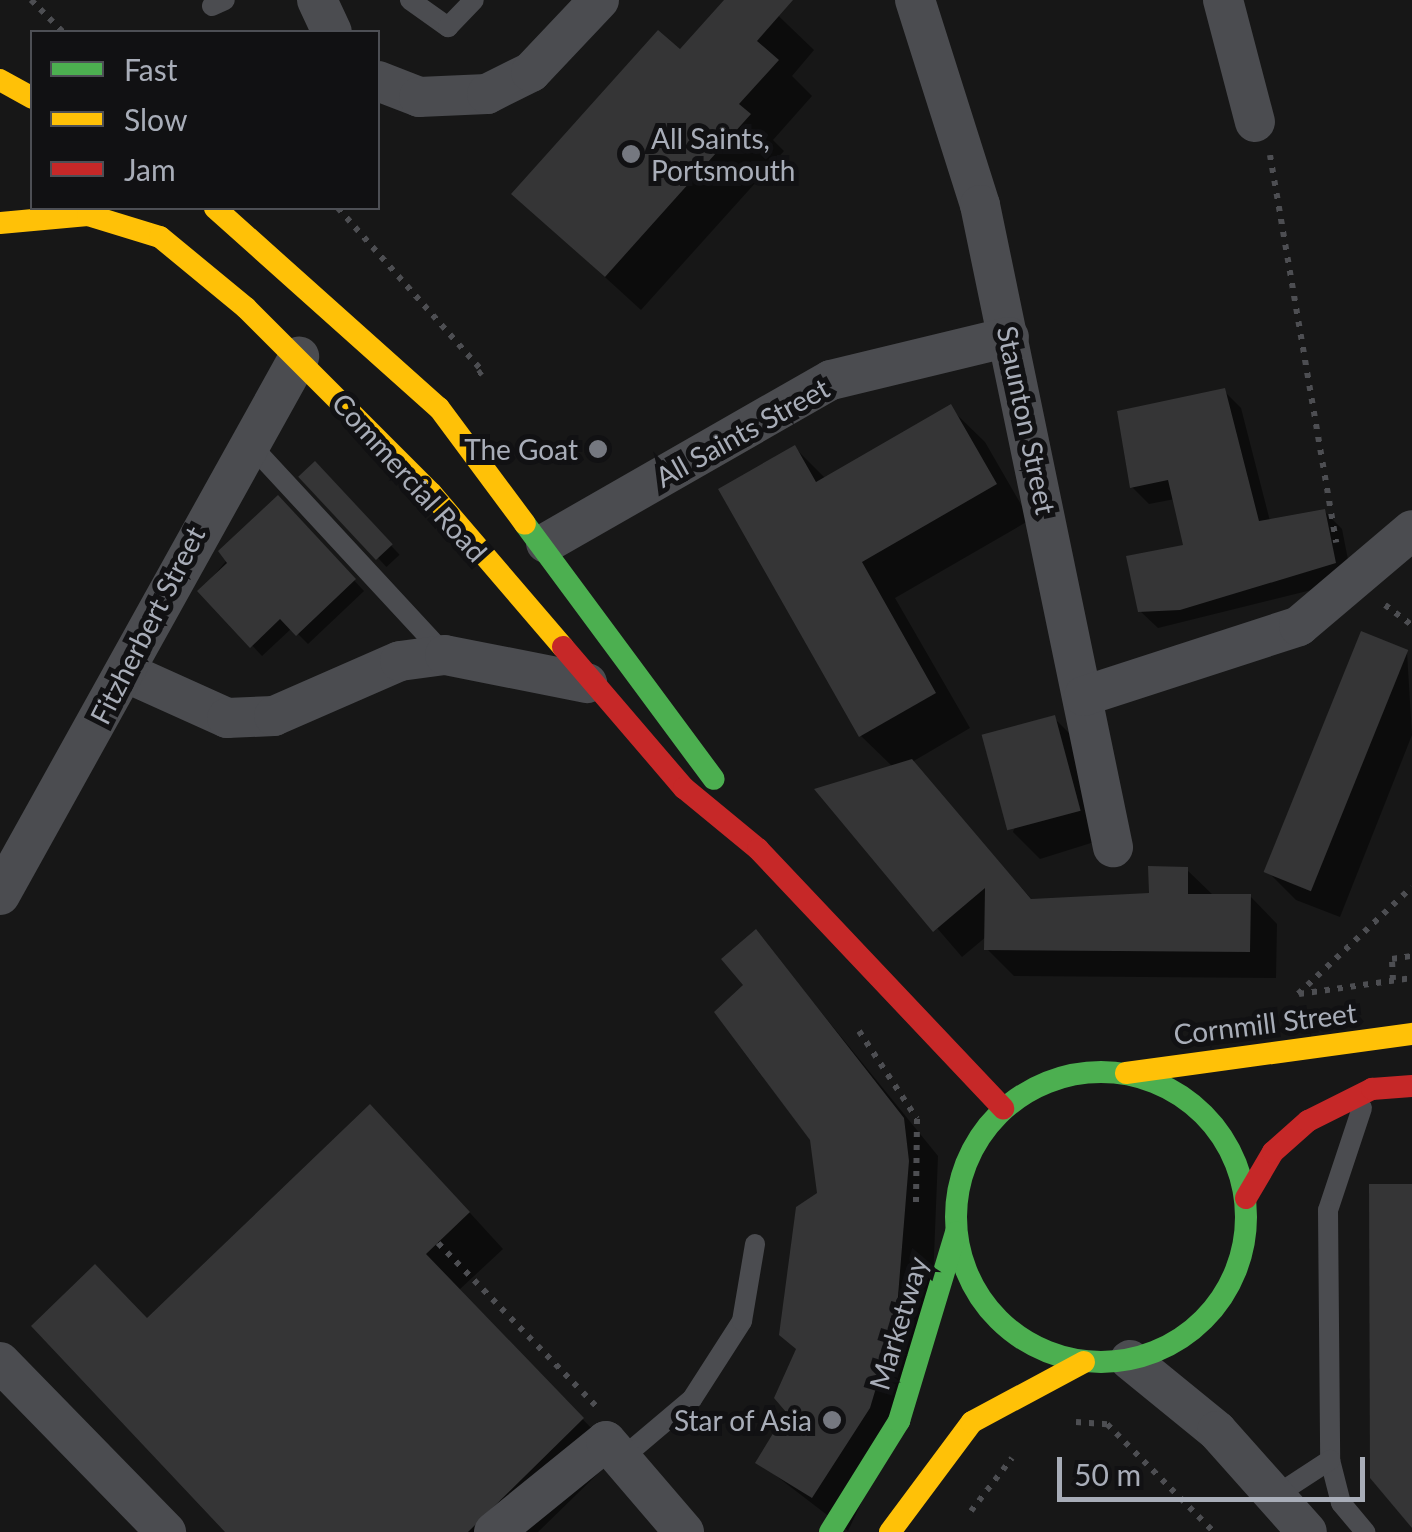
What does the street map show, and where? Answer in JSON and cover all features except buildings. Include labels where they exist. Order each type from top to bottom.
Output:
[{"type":"main road","points":[[0,80],[30,97]]},
{"type":"main road","name":"Commercial Road","points":[[218,210],[438,408],[546,542],[758,850]]},
{"type":"main road","name":"Commercial Road","points":[[0,223],[88,215],[160,237],[299,358],[431,493],[587,684],[758,850],[1003,1108]]},
{"type":"main road","name":"Cornmill Street","points":[[1126,1073],[1412,1034]]},
{"type":"main road","points":[[1126,1073],[1170,1088],[1207,1116],[1233,1154],[1246,1198],[1237,1270],[1220,1302],[1164,1348],[1130,1360],[1084,1362],[1037,1348],[997,1320],[969,1280],[956,1232],[974,1144],[1003,1108],[1040,1084],[1126,1073]]},
{"type":"main road","points":[[1246,1198],[1296,1132],[1372,1088],[1412,1086]]},
{"type":"main road","name":"Marketway","points":[[830,1532],[899,1421],[956,1232]]},
{"type":"main road","points":[[890,1532],[972,1422],[1084,1362]]},
{"type":"street","points":[[317,0],[331,30]]},
{"type":"street","points":[[380,83],[419,97],[487,94],[531,72],[599,0]]},
{"type":"street","name":"Staunton Street","points":[[915,0],[980,205],[1113,847]]},
{"type":"street","points":[[1223,0],[1256,122]]},
{"type":"street","name":"All Saints Street","points":[[546,542],[830,380],[1009,337]]},
{"type":"street","name":"Fitzherbert Street","points":[[0,895],[248,442],[299,358]]},
{"type":"street","points":[[1084,696],[1273,638],[1358,583],[1412,530]]},
{"type":"street","points":[[124,672],[228,718],[274,716],[400,661],[445,655],[587,684]]},
{"type":"street","points":[[1130,1360],[1217,1432],[1307,1532]]},
{"type":"street","points":[[0,1362],[166,1532]]},
{"type":"street","points":[[494,1532],[614,1450],[684,1532]]},
{"type":"lane","points":[[410,0],[448,26],[474,0]]},
{"type":"lane","points":[[248,442],[445,655]]},
{"type":"lane","points":[[1365,1532],[1341,1503],[1330,1460],[1328,1210],[1372,1088]]},
{"type":"lane","points":[[614,1450],[692,1399],[742,1321],[755,1244]]},
{"type":"lane","points":[[1275,1496],[1330,1460]]},
{"type":"path","points":[[30,0],[61,30]]},
{"type":"path","points":[[1256,122],[1270,154],[1338,552],[1358,583],[1412,625]]},
{"type":"path","points":[[340,210],[482,371]]},
{"type":"path","points":[[1412,887],[1298,994],[1412,978]]},
{"type":"path","points":[[1393,980],[1392,959],[1412,956]]},
{"type":"path","points":[[848,1017],[917,1119],[916,1220]]},
{"type":"path","points":[[438,1243],[595,1404],[614,1450]]},
{"type":"path","points":[[1058,1421],[1107,1424],[1214,1532]]},
{"type":"path","points":[[964,1519],[1028,1444]]},
{"type":"traffic: fast","points":[[525,524],[714,779]]},
{"type":"traffic: fast","points":[[1101,1072],[1156,1083],[1182,1096],[1204,1114],[1222,1136],[1235,1162],[1246,1217],[1235,1272],[1222,1298],[1204,1320],[1182,1338],[1156,1351],[1101,1362],[1046,1351],[1020,1338],[998,1320],[980,1298],[967,1272],[956,1217],[967,1162],[980,1136],[998,1114],[1020,1096],[1046,1083],[1101,1072]]},
{"type":"traffic: fast","points":[[830,1532],[899,1421],[956,1232]]},
{"type":"traffic: slow","points":[[0,80],[30,97]]},
{"type":"traffic: slow","points":[[217,210],[439,408],[525,524]]},
{"type":"traffic: slow","points":[[0,223],[88,215],[160,237],[246,308],[431,493],[563,647]]},
{"type":"traffic: slow","points":[[1126,1073],[1412,1034]]},
{"type":"traffic: slow","points":[[890,1532],[972,1422],[1084,1362]]},
{"type":"traffic: jam","points":[[563,647],[684,788],[758,849],[1003,1108]]},
{"type":"traffic: jam","points":[[1246,1198],[1273,1152],[1308,1121],[1372,1089],[1412,1086]]},
{"type":"place","name":"All Saints, Portsmouth","points":[[631,154]]},
{"type":"place","name":"The Goat","points":[[598,449]]},
{"type":"place","name":"Star of Asia","points":[[832,1420]]}]
